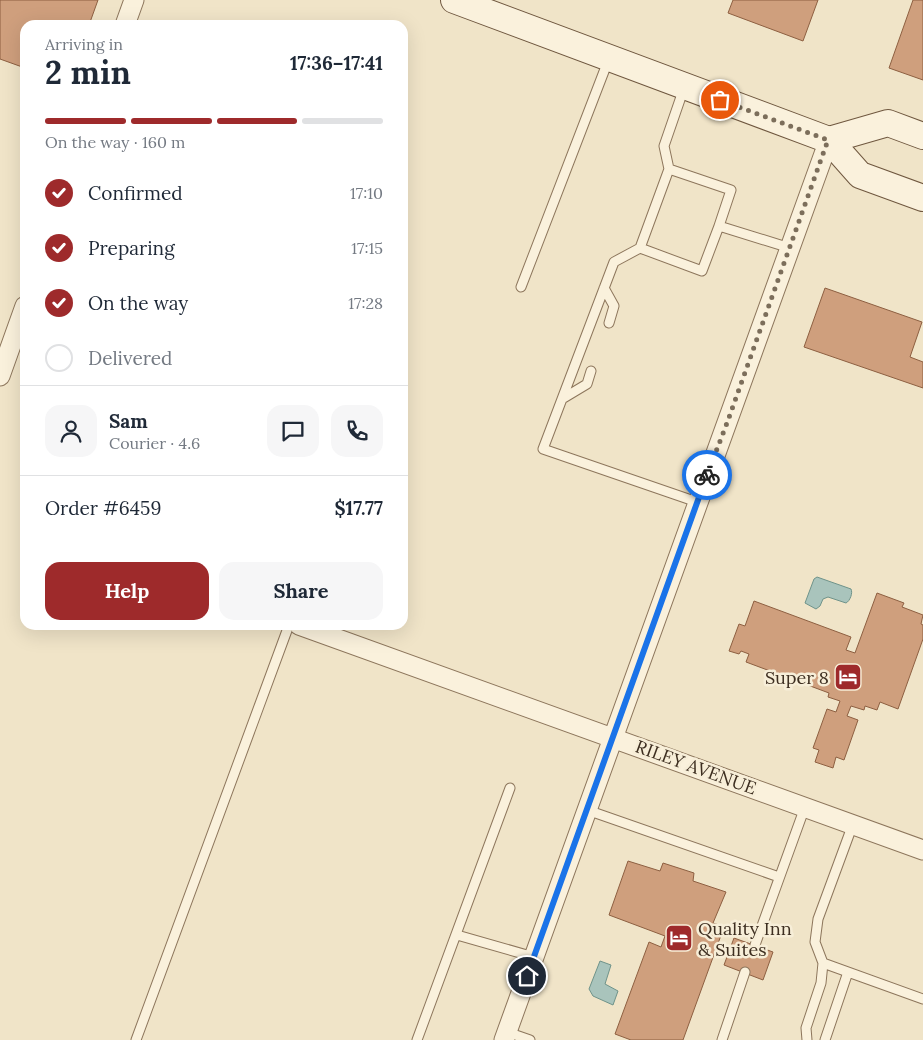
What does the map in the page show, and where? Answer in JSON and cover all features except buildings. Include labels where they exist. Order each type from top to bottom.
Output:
[{"type":"street","points":[[127,20],[134,0]]},
{"type":"street","points":[[454,0],[828,140],[860,175],[923,198]]},
{"type":"street","points":[[828,140],[888,123],[923,136]]},
{"type":"street","points":[[505,1036],[828,140]]},
{"type":"street","points":[[0,376],[20,320]]},
{"type":"street","name":"RILEY AVENUE","points":[[313,630],[923,850]]},
{"type":"lane","points":[[521,287],[609,58]]},
{"type":"lane","points":[[684,86],[664,146],[669,169],[640,248],[614,262],[543,449],[697,502]]},
{"type":"lane","points":[[640,248],[702,271],[719,226],[731,190],[669,169]]},
{"type":"lane","points":[[719,226],[790,248]]},
{"type":"lane","points":[[604,288],[614,306],[609,323]]},
{"type":"lane","points":[[562,399],[587,384],[591,371]]},
{"type":"lane","points":[[136,1040],[287,630]]},
{"type":"lane","points":[[417,1040],[510,788]]},
{"type":"lane","points":[[755,945],[805,807]]},
{"type":"lane","points":[[588,810],[779,877]]},
{"type":"lane","points":[[807,1040],[806,1028],[821,983],[823,963],[815,942],[818,919],[853,824]]},
{"type":"lane","points":[[457,935],[534,957]]},
{"type":"lane","points":[[823,963],[923,999]]},
{"type":"lane","points":[[722,1040],[745,972]]},
{"type":"lane","points":[[825,1040],[848,972]]},
{"type":"lane","points":[[505,1036],[530,1040]]},
{"type":"water","points":[[817,577],[851,589],[849,601],[846,603],[828,597],[823,599],[820,606],[816,609],[805,603],[814,579]]},
{"type":"water","points":[[600,961],[611,965],[605,984],[618,991],[613,1005],[593,996],[589,989]]},
{"type":"way so far","points":[[707,475],[828,140],[720,100]]},
{"type":"place","name":"Super 8","points":[[848,677]]},
{"type":"place","name":"Quality Inn & Suites","points":[[679,938]]},
{"type":"route","points":[[527,976],[707,475]]}]
